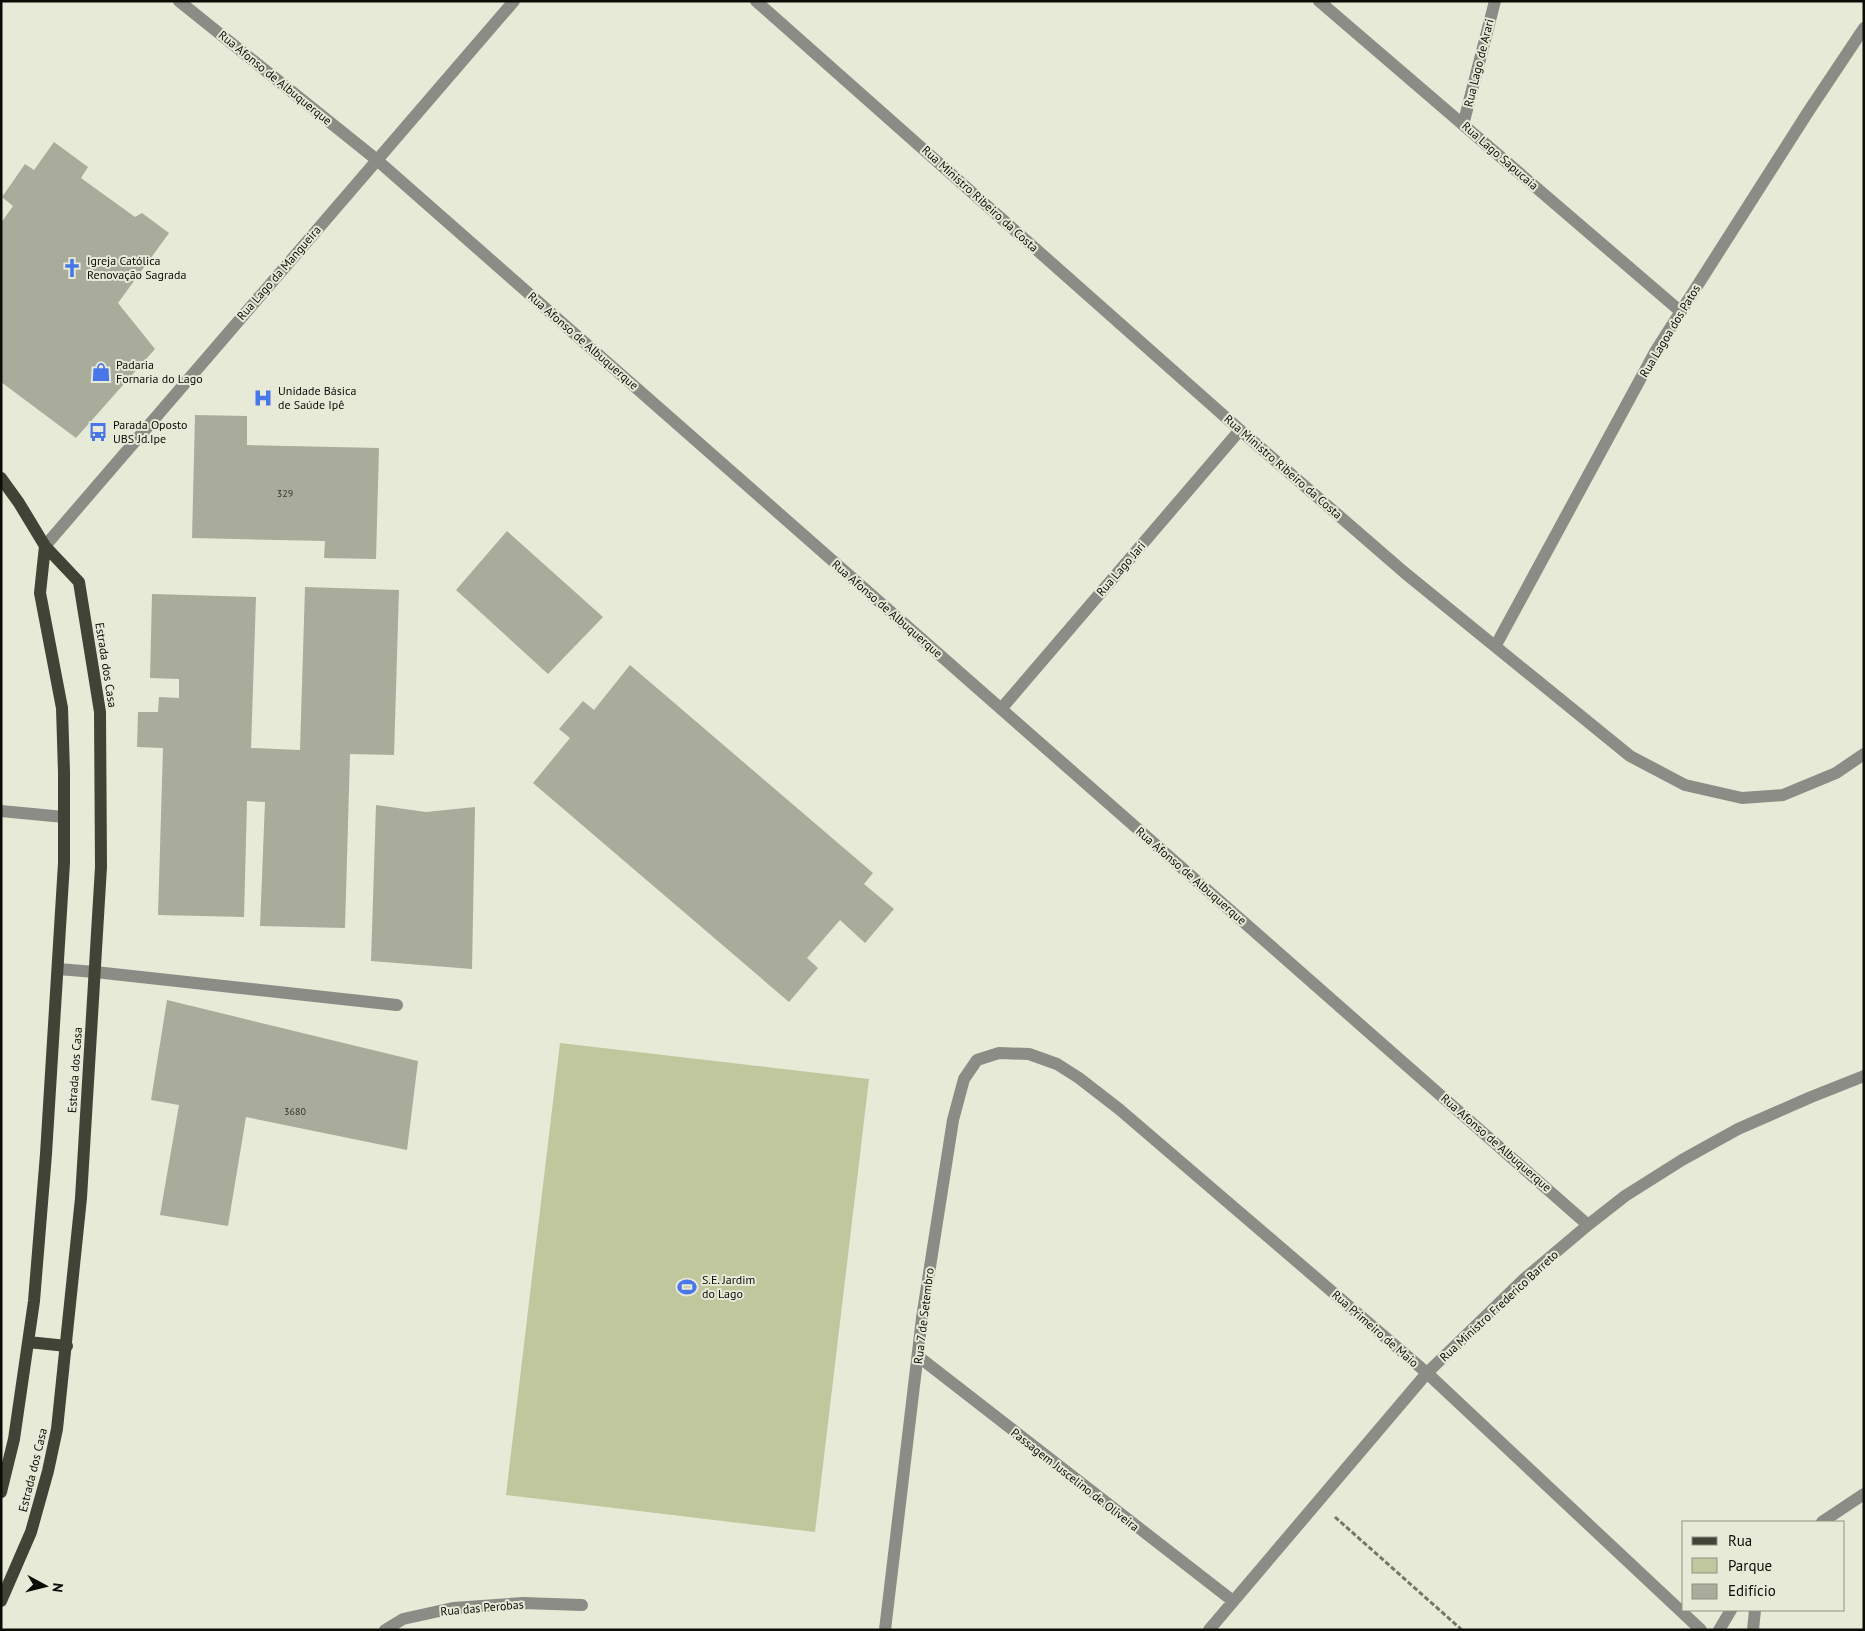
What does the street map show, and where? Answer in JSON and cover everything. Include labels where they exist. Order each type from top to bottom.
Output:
[{"type":"main road","name":"Estrada dos Casa","points":[[1,478],[19,503],[45,546],[79,582],[100,712],[101,868],[81,1188],[67,1346],[57,1428],[48,1471],[31,1532],[1,1601]]},
{"type":"main road","name":"Estrada dos Casa","points":[[1,1492],[14,1439],[34,1301],[46,1154],[64,864],[62,708],[40,593],[45,546]]},
{"type":"main road","points":[[28,1342],[67,1346]]},
{"type":"street","name":"Rua Afonso de Albuquerque","points":[[179,1],[377,160],[1588,1225]]},
{"type":"street","name":"Rua Lago da Mangueira","points":[[45,546],[514,1]]},
{"type":"street","name":"Rua Ministro Ribeiro da Costa","points":[[756,1],[1240,430],[1405,573],[1496,645],[1630,756],[1685,785],[1742,798],[1783,794],[1836,773],[1864,754]]},
{"type":"street","name":"Rua Lago Sapucaia","points":[[1319,1],[1680,311]]},
{"type":"street","name":"Rua Lago de Arari","points":[[1463,125],[1495,1]]},
{"type":"street","name":"Rua Lagoa dos Patos","points":[[1496,645],[1655,352],[1864,28]]},
{"type":"street","name":"Rua Lago Jari","points":[[1001,709],[1240,430]]},
{"type":"street","points":[[1,811],[64,817]]},
{"type":"street","points":[[58,969],[397,1005]]},
{"type":"street","name":"Rua 7 de Setembro","points":[[885,1630],[919,1357],[922,1318],[952,1120],[964,1080],[977,1060],[998,1053],[1029,1054]]},
{"type":"street","name":"Rua Primeiro de Maio","points":[[1029,1054],[1057,1064],[1079,1078],[1119,1109],[1427,1373],[1701,1630]]},
{"type":"street","name":"Rua Ministro Frederico Barreto","points":[[1209,1630],[1427,1373],[1524,1279],[1625,1196],[1682,1160],[1738,1129],[1864,1076]]},
{"type":"street","name":"Passagem Juscelino de Oliveira","points":[[919,1357],[1233,1601]]},
{"type":"street","points":[[1824,1521],[1864,1494]]},
{"type":"street","name":"Rua das Perobas","points":[[385,1630],[403,1619],[453,1608],[523,1603],[582,1605]]},
{"type":"street","points":[[1719,1630],[1730,1611]]},
{"type":"street","points":[[1753,1630],[1756,1611]]},
{"type":"path","points":[[1317,1502],[1462,1630]]},
{"type":"green space","name":"S.E. Jardim do Lago","points":[[560,1043],[869,1079],[815,1532],[506,1495]]},
{"type":"building","name":"Igreja Católica Renovação Sagrada","points":[[54,142],[88,167],[81,178],[135,217],[142,213],[169,233],[118,303],[155,349],[76,438],[1,382],[1,223],[13,206],[2,197],[25,164],[34,170]]},
{"type":"building","points":[[195,415],[247,416],[247,445],[379,448],[376,559],[324,558],[325,541],[192,538]]},
{"type":"building","points":[[507,531],[603,617],[548,674],[456,590]]},
{"type":"building","points":[[305,587],[399,590],[394,755],[350,754],[345,928],[260,926],[265,802],[247,801],[244,917],[158,915],[163,748],[137,747],[138,712],[158,712],[159,697],[179,698],[179,679],[150,678],[152,594],[256,597],[251,748],[300,750]]},
{"type":"building","points":[[630,665],[873,873],[864,884],[894,909],[865,943],[840,920],[807,958],[818,968],[789,1002],[533,783],[570,738],[559,729],[583,701],[594,710]]},
{"type":"building","points":[[376,805],[426,812],[475,807],[472,969],[371,961]]},
{"type":"building","points":[[167,1000],[418,1061],[407,1150],[246,1117],[228,1226],[160,1215],[179,1105],[151,1100]]},
{"type":"place","name":"Igreja Católica Renovação Sagrada","points":[[72,268]]},
{"type":"place","name":"Padaria Fornaria do Lago","points":[[101,372]]},
{"type":"place","name":"Unidade Básica de Saúde Ipê","points":[[263,398]]},
{"type":"place","name":"Parada Oposto UBS Jd.Ipe","points":[[98,432]]},
{"type":"place","name":"S.E. Jardim do Lago","points":[[687,1287]]}]
